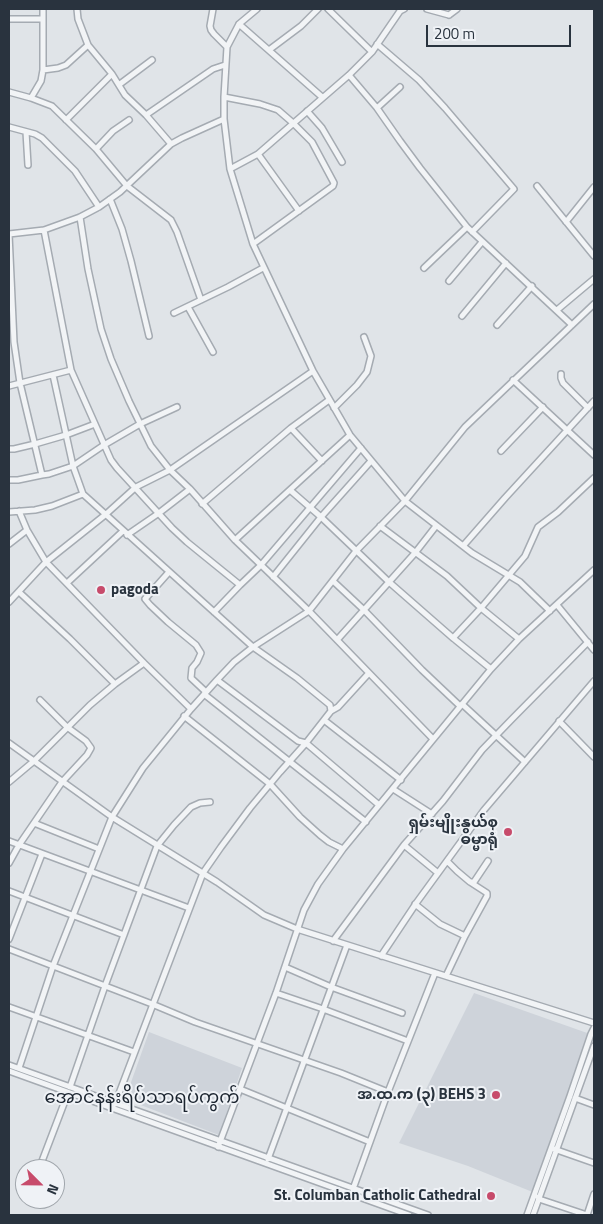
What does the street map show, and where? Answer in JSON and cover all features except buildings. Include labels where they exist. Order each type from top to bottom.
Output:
[{"type":"street","points":[[31,98],[41,81],[43,70],[43,9]]},
{"type":"street","points":[[77,9],[78,19],[88,45],[126,94],[171,144]]},
{"type":"street","points":[[213,9],[211,30],[227,47]]},
{"type":"street","points":[[257,9],[239,24],[227,47],[224,119],[230,169],[253,244],[313,371],[350,435],[405,501],[472,553],[520,582],[550,611]]},
{"type":"street","points":[[269,50],[301,26],[318,9]]},
{"type":"street","points":[[328,9],[372,52]]},
{"type":"street","points":[[230,169],[258,154],[349,75],[372,52],[400,11],[404,9]]},
{"type":"street","points":[[427,9],[449,15]]},
{"type":"street","points":[[439,9],[449,15]]},
{"type":"street","points":[[449,15],[456,9]]},
{"type":"street","points":[[9,19],[43,19]]},
{"type":"street","points":[[239,24],[322,97]]},
{"type":"street","points":[[377,44],[419,80],[514,189],[472,232]]},
{"type":"street","points":[[43,70],[66,65],[88,45]]},
{"type":"street","points":[[120,84],[152,60]]},
{"type":"street","points":[[146,115],[213,69],[225,65]]},
{"type":"street","points":[[66,120],[112,74]]},
{"type":"street","points":[[349,75],[377,108],[420,168],[467,227],[572,325]]},
{"type":"street","points":[[377,108],[400,87]]},
{"type":"street","points":[[9,92],[52,106],[96,149],[127,186],[171,220],[201,300]]},
{"type":"street","points":[[224,97],[260,104],[278,110],[293,122],[312,142],[334,183],[333,186],[253,244]]},
{"type":"street","points":[[307,111],[322,128],[342,162]]},
{"type":"street","points":[[42,475],[20,384],[14,342],[9,234],[44,230],[80,218],[99,207],[127,186],[171,144],[224,119]]},
{"type":"street","points":[[96,149],[113,131],[129,120]]},
{"type":"street","points":[[9,127],[35,134],[42,138],[75,171],[99,207]]},
{"type":"street","points":[[26,132],[28,165]]},
{"type":"street","points":[[258,154],[299,211]]},
{"type":"street","points":[[537,186],[594,256]]},
{"type":"street","points":[[566,222],[594,186]]},
{"type":"street","points":[[110,199],[122,229],[149,336]]},
{"type":"street","points":[[80,218],[100,329],[125,392],[152,446],[170,470],[190,489],[235,540],[338,640],[433,739]]},
{"type":"street","points":[[424,268],[467,227]]},
{"type":"street","points":[[44,230],[71,370],[111,460],[186,542],[240,585]]},
{"type":"street","points":[[449,281],[482,242]]},
{"type":"street","points":[[462,316],[506,263]]},
{"type":"street","points":[[174,314],[263,268]]},
{"type":"street","points":[[557,310],[594,279]]},
{"type":"street","points":[[497,326],[532,286]]},
{"type":"street","points":[[19,1068],[53,966],[112,816],[143,768],[184,716],[234,662],[253,647],[309,611],[356,551],[405,501],[465,427],[594,304]]},
{"type":"street","points":[[188,307],[214,352]]},
{"type":"street","points":[[334,408],[367,372],[371,356],[364,337]]},
{"type":"street","points":[[9,386],[71,370]]},
{"type":"street","points":[[9,601],[46,562],[105,515],[136,487],[170,470],[313,371]]},
{"type":"street","points":[[561,374],[563,383],[588,408]]},
{"type":"street","points":[[53,375],[73,466],[83,494],[253,647],[330,705],[330,712]]},
{"type":"street","points":[[513,380],[594,455]]},
{"type":"street","points":[[202,504],[291,428],[329,400]]},
{"type":"street","points":[[463,546],[594,401]]},
{"type":"street","points":[[9,480],[50,474],[73,466],[104,444],[140,424],[177,407]]},
{"type":"street","points":[[502,451],[543,407]]},
{"type":"street","points":[[9,449],[66,435],[94,424]]},
{"type":"street","points":[[291,428],[322,461]]},
{"type":"street","points":[[235,540],[350,435]]},
{"type":"street","points":[[214,612],[261,565],[361,448]]},
{"type":"street","points":[[273,576],[321,517],[371,461]]},
{"type":"street","points":[[453,638],[525,556],[538,527],[558,512],[594,478]]},
{"type":"street","points":[[67,583],[125,533],[159,513],[190,489]]},
{"type":"street","points":[[290,490],[390,582],[491,669]]},
{"type":"street","points":[[9,512],[35,510],[52,506],[83,494]]},
{"type":"street","points":[[19,511],[27,530],[46,562],[191,709]]},
{"type":"street","points":[[380,526],[415,554],[447,576],[481,608],[519,639]]},
{"type":"street","points":[[338,640],[415,554],[436,526]]},
{"type":"street","points":[[9,544],[27,530]]},
{"type":"street","points":[[219,1144],[285,968],[304,910],[318,884],[343,849],[491,669],[519,639],[594,570]]},
{"type":"street","points":[[170,572],[145,599],[168,622],[196,645],[201,653],[192,668],[191,678],[205,693],[366,822]]},
{"type":"street","points":[[333,581],[422,670],[525,762]]},
{"type":"street","points":[[18,592],[70,639],[115,684]]},
{"type":"street","points":[[333,941],[404,845],[443,801],[482,750],[592,646],[557,605]]},
{"type":"street","points":[[9,782],[90,705],[144,663]]},
{"type":"street","points":[[115,1104],[203,873],[270,784],[330,712],[338,707],[369,673]]},
{"type":"street","points":[[217,680],[298,741],[306,743],[379,805]]},
{"type":"street","points":[[381,956],[484,810],[594,681]]},
{"type":"street","points":[[9,863],[62,782],[88,755],[90,748],[86,741],[67,728],[40,700]]},
{"type":"street","points":[[184,716],[270,784],[300,817],[320,835],[343,849]]},
{"type":"street","points":[[324,720],[401,780]]},
{"type":"street","points":[[559,721],[594,757]]},
{"type":"street","points":[[9,743],[112,816],[157,846],[203,873],[264,915],[333,941],[594,1023]]},
{"type":"street","points":[[393,789],[432,814]]},
{"type":"street","points":[[43,1159],[157,846],[191,807],[210,802]]},
{"type":"street","points":[[34,823],[99,849]]},
{"type":"street","points":[[9,841],[189,908]]},
{"type":"street","points":[[404,845],[438,873]]},
{"type":"street","points":[[9,939],[42,854]]},
{"type":"street","points":[[470,882],[474,882],[488,860]]},
{"type":"street","points":[[446,976],[487,896],[486,893],[470,882],[447,861]]},
{"type":"street","points":[[9,891],[124,936]]},
{"type":"street","points":[[416,904],[440,924],[465,936]]},
{"type":"street","points":[[268,1159],[347,945]]},
{"type":"street","points":[[9,949],[195,1022],[342,1073],[388,1092]]},
{"type":"street","points":[[285,968],[402,1013]]},
{"type":"street","points":[[353,1189],[388,1092],[435,973]]},
{"type":"street","points":[[276,992],[408,1042]]},
{"type":"street","points":[[9,1007],[134,1052]]},
{"type":"street","points":[[533,1215],[594,1028]]},
{"type":"street","points":[[527,1215],[575,1098],[594,1046]]},
{"type":"street","points":[[9,1065],[69,1090],[219,1144],[268,1159],[428,1215]]},
{"type":"street","points":[[9,1072],[115,1104],[409,1215]]},
{"type":"street","points":[[240,1089],[370,1142]]},
{"type":"street","points":[[575,1098],[594,1105]]},
{"type":"street","points":[[554,1149],[594,1163]]},
{"type":"street","points":[[536,1193],[539,1199],[587,1215],[594,1194]]},
{"type":"shaded area","name":"အ.ထ.က (၃) BEHS 3","points":[[474,993],[590,1034],[535,1193],[468,1166],[399,1143]]},
{"type":"shaded area","points":[[149,1032],[242,1068],[219,1135],[125,1099]]},
{"type":"place","name":"pagoda","points":[[101,590]]},
{"type":"place","name":"ရှမ်းမျိုးနွယ်စု ဓမ္မာရုံ","points":[[508,832]]},
{"type":"place","name":"အ.ထ.က (၃) BEHS 3","points":[[496,1095]]},
{"type":"place","name":"St. Columban Catholic Cathedral","points":[[491,1196]]},
{"type":"district","name":"အောင်နန်းရိပ်သာရပ်ကွက်","points":[[142,1099]]}]
